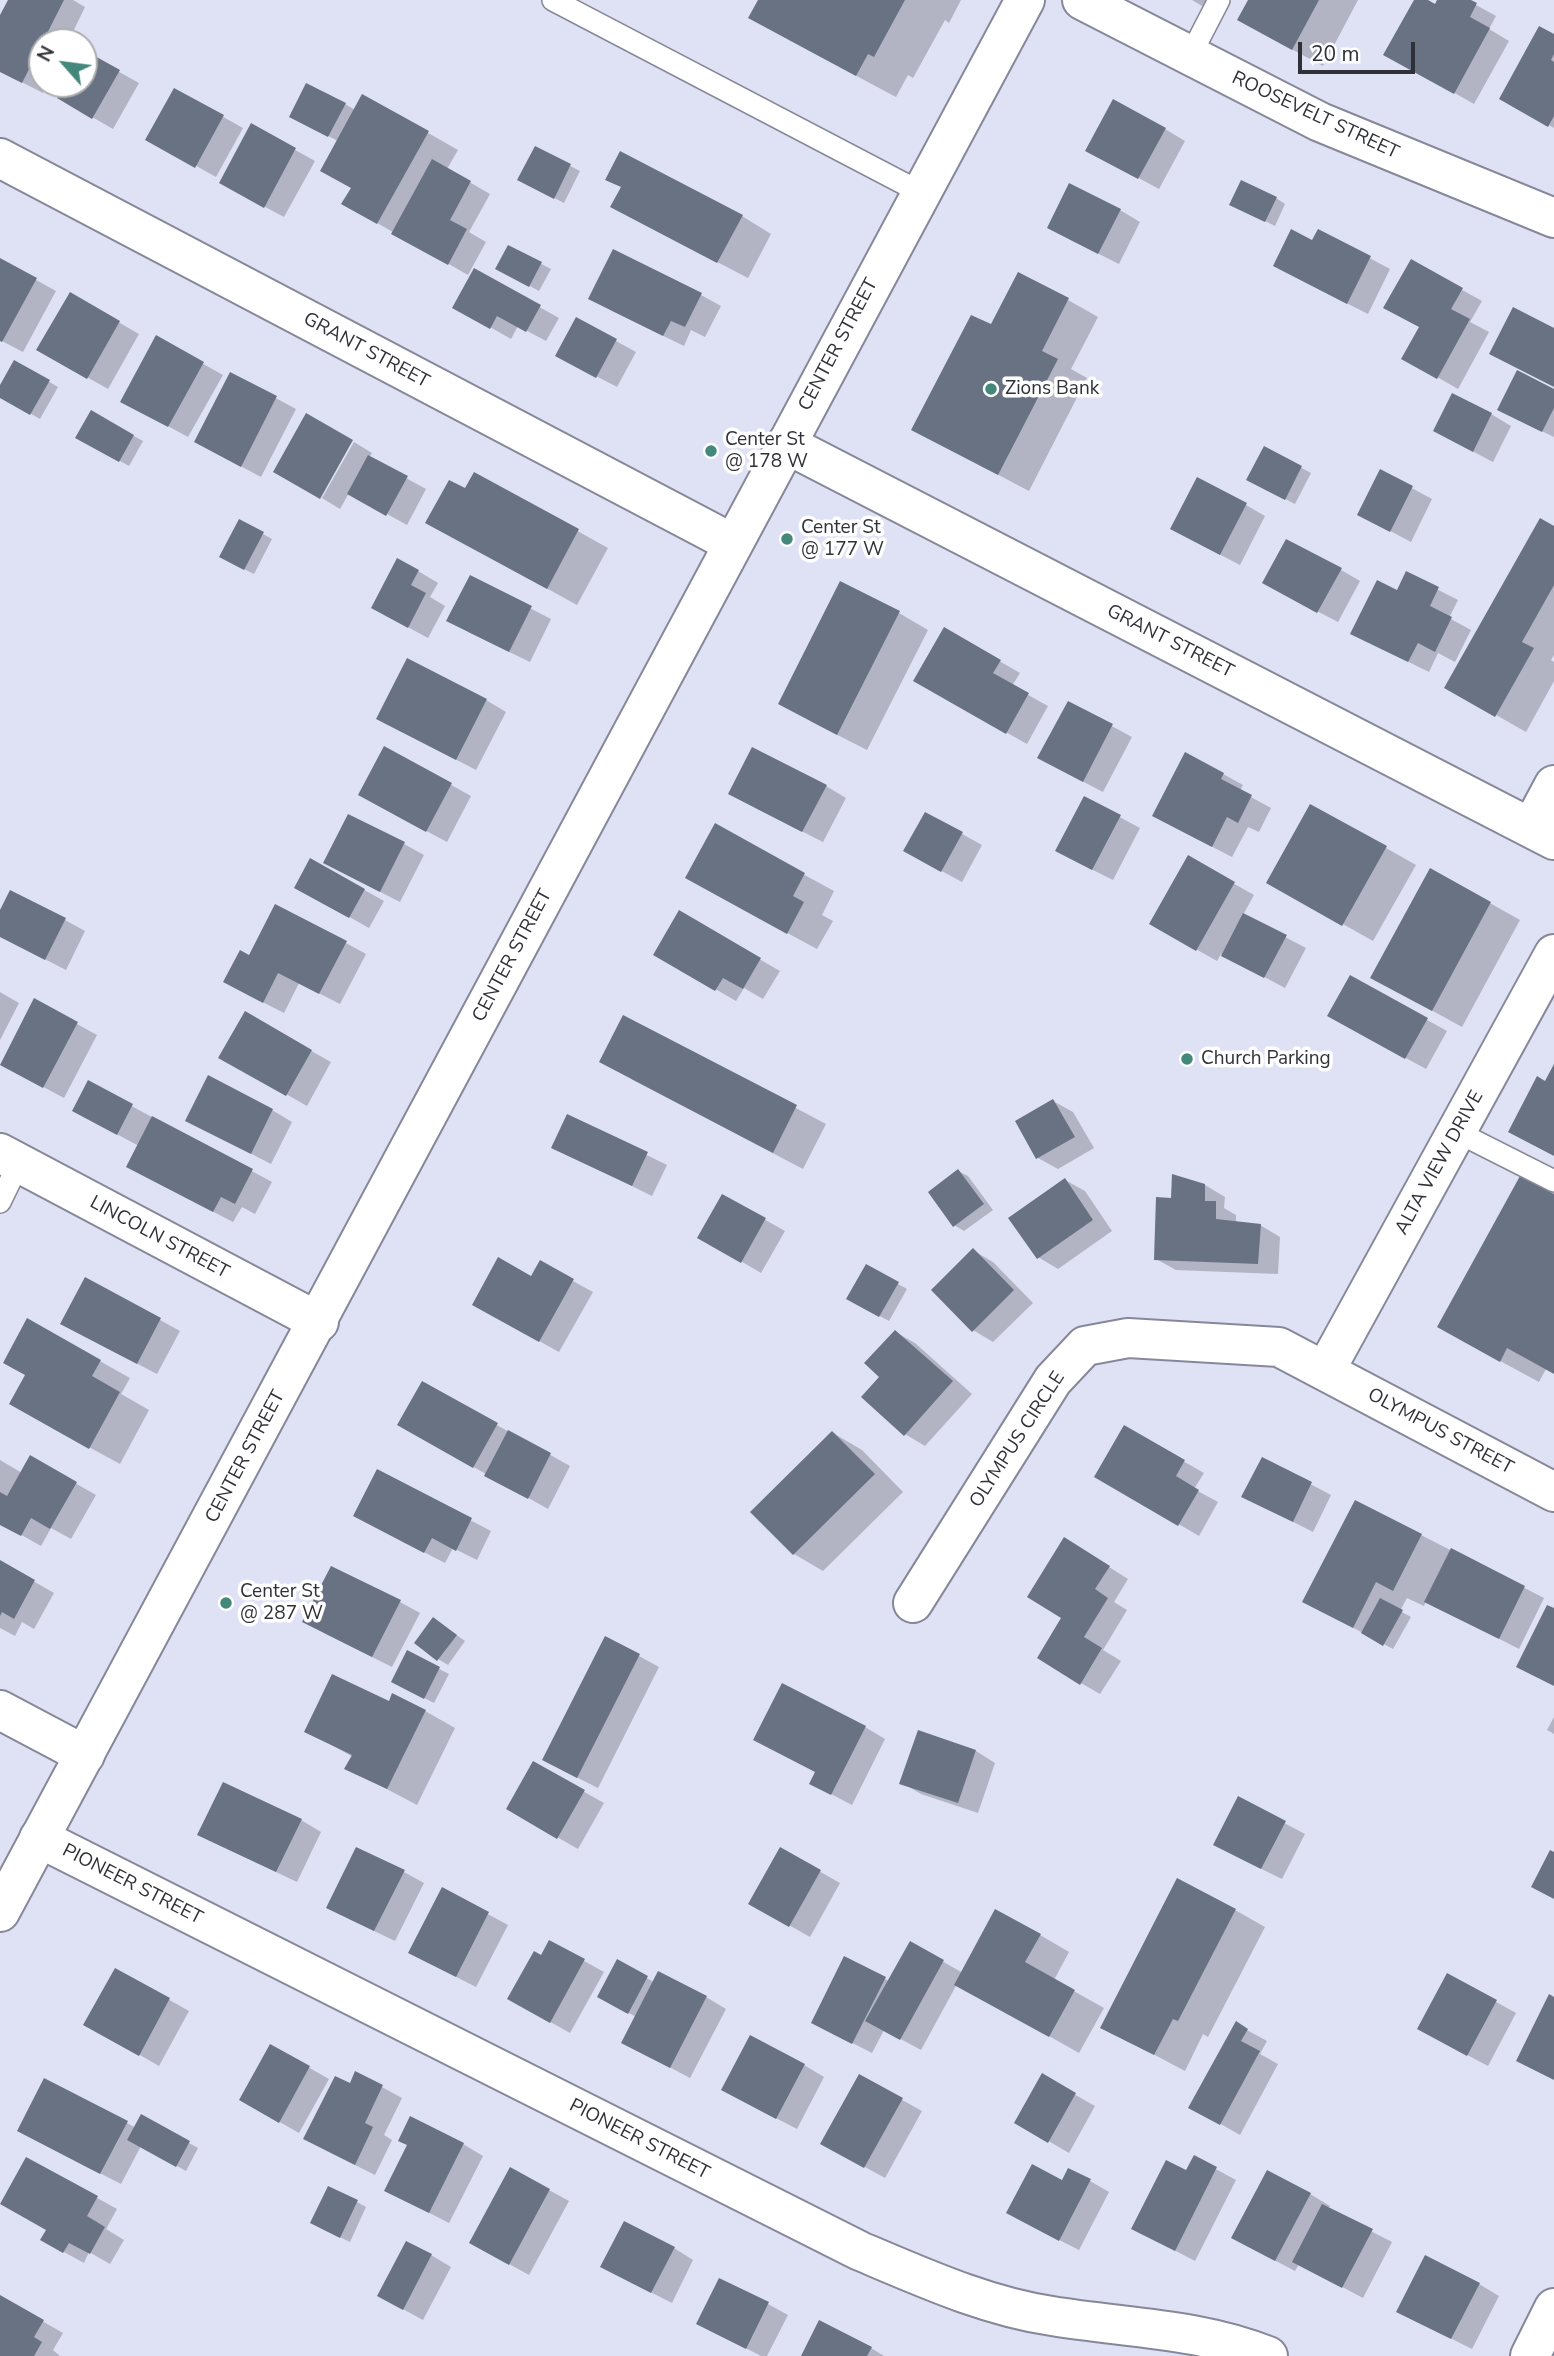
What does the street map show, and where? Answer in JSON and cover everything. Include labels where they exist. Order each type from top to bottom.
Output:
[{"type":"street","name":"CENTER STREET","points":[[0,1912],[319,1322],[732,543],[1025,0]]},
{"type":"street","name":"ROOSEVELT STREET","points":[[1082,0],[1320,122],[1554,218]]},
{"type":"street","name":"GRANT STREET","points":[[0,158],[732,543]]},
{"type":"street","name":"GRANT STREET","points":[[786,444],[1543,834]]},
{"type":"street","points":[[1543,834],[1554,785]]},
{"type":"street","name":"ALTA VIEW DRIVE","points":[[1325,1371],[1554,954]]},
{"type":"street","name":"LINCOLN STREET","points":[[10,1158],[319,1322]]},
{"type":"street","name":"OLYMPUS CIRCLE","points":[[913,1603],[1054,1380],[1085,1346],[1128,1338],[1248,1342],[1279,1346],[1325,1371]]},
{"type":"street","name":"OLYMPUS STREET","points":[[1325,1371],[1554,1492]]},
{"type":"street","points":[[0,1710],[85,1755]]},
{"type":"street","name":"PIONEER STREET","points":[[39,1838],[860,2251],[954,2291],[1050,2316],[1187,2333],[1268,2356]]},
{"type":"street","points":[[1530,2356],[1554,2308]]},
{"type":"lane","points":[[553,0],[920,192]]},
{"type":"lane","points":[[1190,56],[1219,0]]},
{"type":"lane","points":[[1457,1132],[1554,1181]]},
{"type":"lane","points":[[0,1202],[10,1158]]},
{"type":"building","points":[[8,0],[64,0],[50,28],[28,28],[28,71],[22,83],[0,72],[0,15]]},
{"type":"building","points":[[758,0],[905,0],[874,57],[868,54],[856,76],[748,18]]},
{"type":"building","points":[[1248,0],[1319,0],[1292,50],[1237,20]]},
{"type":"building","points":[[1414,0],[1428,0],[1435,4],[1437,0],[1471,0],[1477,3],[1470,17],[1490,28],[1454,94],[1383,55]]},
{"type":"building","points":[[1539,26],[1554,34],[1554,54],[1551,60],[1554,62],[1554,116],[1548,127],[1499,99]]},
{"type":"building","points":[[98,58],[120,70],[92,119],[57,98],[98,98]]},
{"type":"building","points":[[306,83],[346,103],[328,137],[289,117]]},
{"type":"building","points":[[174,88],[224,115],[195,168],[145,140]]},
{"type":"building","points":[[362,94],[429,131],[377,224],[341,204],[351,188],[320,171]]},
{"type":"building","points":[[1113,99],[1166,128],[1138,179],[1085,151]]},
{"type":"building","points":[[251,123],[296,148],[264,208],[219,183]]},
{"type":"building","points":[[535,146],[571,164],[554,199],[517,180]]},
{"type":"building","points":[[620,151],[743,215],[717,263],[610,207],[621,187],[605,180]]},
{"type":"building","points":[[432,159],[471,181],[450,220],[467,229],[448,265],[391,234]]},
{"type":"building","points":[[1241,180],[1277,197],[1265,222],[1229,205]]},
{"type":"building","points":[[1069,183],[1121,209],[1098,254],[1047,228]]},
{"type":"building","points":[[1291,229],[1312,240],[1318,229],[1371,256],[1347,304],[1273,266]]},
{"type":"building","points":[[508,245],[542,262],[529,287],[495,269]]},
{"type":"building","points":[[613,249],[702,293],[685,327],[671,321],[663,336],[588,299]]},
{"type":"building","points":[[0,258],[37,278],[2,342],[0,341]]},
{"type":"building","points":[[1411,259],[1463,288],[1451,309],[1470,319],[1437,379],[1401,359],[1419,327],[1383,308]]},
{"type":"building","points":[[474,268],[541,305],[526,332],[497,316],[490,329],[452,308]]},
{"type":"building","points":[[1018,272],[1069,298],[1042,351],[1058,359],[998,475],[911,430],[971,315],[991,324]]},
{"type":"building","points":[[70,292],[120,321],[87,379],[36,350]]},
{"type":"building","points":[[1513,307],[1554,328],[1554,387],[1489,354]]},
{"type":"building","points":[[576,317],[617,339],[596,378],[555,356]]},
{"type":"building","points":[[156,335],[204,362],[168,427],[120,402]]},
{"type":"building","points":[[14,360],[50,380],[30,415],[0,398],[0,385]]},
{"type":"building","points":[[1517,370],[1554,389],[1554,408],[1542,432],[1497,410]]},
{"type":"building","points":[[230,372],[277,396],[241,467],[194,442]]},
{"type":"building","points":[[1452,393],[1492,413],[1473,452],[1433,431]]},
{"type":"building","points":[[91,410],[134,435],[119,462],[75,438]]},
{"type":"building","points":[[306,413],[353,440],[320,499],[273,472]]},
{"type":"building","points":[[1264,446],[1302,466],[1285,500],[1246,480]]},
{"type":"building","points":[[368,455],[408,476],[386,516],[347,494]]},
{"type":"building","points":[[1380,469],[1413,486],[1390,532],[1357,515]]},
{"type":"building","points":[[474,472],[579,529],[547,589],[425,523],[449,480],[465,488]]},
{"type":"building","points":[[1197,477],[1247,503],[1220,555],[1170,529]]},
{"type":"building","points":[[1540,518],[1554,526],[1554,585],[1522,642],[1534,648],[1495,717],[1444,688]]},
{"type":"building","points":[[239,519],[264,532],[244,570],[219,557]]},
{"type":"building","points":[[1286,539],[1342,568],[1317,613],[1262,583]]},
{"type":"building","points":[[397,558],[419,570],[411,585],[426,593],[408,628],[371,608]]},
{"type":"building","points":[[1406,571],[1439,587],[1430,606],[1452,617],[1435,652],[1418,643],[1408,662],[1350,634],[1377,580],[1397,590]]},
{"type":"building","points":[[470,575],[532,606],[509,652],[446,621]]},
{"type":"building","points":[[840,581],[900,611],[837,735],[778,704]]},
{"type":"building","points":[[944,627],[1001,660],[993,673],[1029,693],[1006,734],[913,681]]},
{"type":"building","points":[[407,658],[487,699],[456,760],[376,719]]},
{"type":"building","points":[[1068,701],[1113,724],[1083,782],[1037,758]]},
{"type":"building","points":[[384,746],[452,783],[426,832],[358,795]]},
{"type":"building","points":[[752,747],[827,785],[802,832],[728,794]]},
{"type":"building","points":[[1185,752],[1224,773],[1221,779],[1252,795],[1238,823],[1227,817],[1212,847],[1152,816]]},
{"type":"building","points":[[1084,796],[1121,815],[1092,870],[1055,851]]},
{"type":"building","points":[[1310,804],[1387,846],[1342,926],[1266,883]]},
{"type":"building","points":[[925,812],[963,832],[941,872],[903,851]]},
{"type":"building","points":[[348,814],[405,842],[380,892],[323,863]]},
{"type":"building","points":[[715,823],[805,873],[793,896],[804,902],[787,934],[685,878]]},
{"type":"building","points":[[1188,855],[1235,882],[1196,951],[1149,924]]},
{"type":"building","points":[[310,858],[365,889],[349,918],[294,888]]},
{"type":"building","points":[[1430,868],[1491,902],[1432,1011],[1370,978]]},
{"type":"building","points":[[10,890],[66,918],[45,960],[0,937],[0,910]]},
{"type":"building","points":[[275,904],[347,941],[319,994],[278,973],[263,1003],[223,982],[240,950],[249,955]]},
{"type":"building","points":[[679,910],[761,958],[743,989],[723,978],[715,991],[653,955]]},
{"type":"building","points":[[1243,913],[1287,935],[1264,978],[1221,956]]},
{"type":"building","points":[[1350,975],[1428,1018],[1405,1059],[1327,1016]]},
{"type":"building","points":[[34,998],[78,1022],[43,1088],[0,1065]]},
{"type":"building","points":[[245,1011],[312,1050],[286,1096],[218,1058]]},
{"type":"building","points":[[623,1015],[797,1105],[773,1153],[599,1062]]},
{"type":"building","points":[[1554,1064],[1554,1156],[1508,1132],[1537,1076],[1545,1081]]},
{"type":"building","points":[[208,1075],[273,1109],[251,1154],[185,1121]]},
{"type":"building","points":[[88,1080],[133,1104],[117,1135],[72,1111]]},
{"type":"building","points":[[1053,1099],[1075,1137],[1036,1159],[1015,1121]]},
{"type":"building","points":[[567,1114],[648,1152],[632,1186],[551,1148]]},
{"type":"building","points":[[152,1116],[253,1169],[235,1204],[221,1197],[213,1212],[126,1167]]},
{"type":"building","points":[[958,1169],[984,1204],[953,1227],[928,1192]]},
{"type":"building","points":[[1172,1174],[1205,1184],[1205,1201],[1216,1201],[1216,1219],[1261,1224],[1258,1264],[1154,1260],[1156,1197],[1171,1198]]},
{"type":"building","points":[[1520,1176],[1554,1194],[1554,1374],[1507,1348],[1500,1362],[1437,1327]]},
{"type":"building","points":[[1065,1178],[1093,1220],[1037,1259],[1008,1218]]},
{"type":"building","points":[[722,1194],[766,1218],[741,1263],[697,1238]]},
{"type":"building","points":[[973,1248],[1014,1290],[972,1332],[931,1290]]},
{"type":"building","points":[[498,1257],[531,1276],[540,1260],[574,1279],[539,1342],[472,1305]]},
{"type":"building","points":[[866,1264],[899,1282],[879,1317],[846,1299]]},
{"type":"building","points":[[85,1277],[161,1318],[137,1364],[60,1324]]},
{"type":"building","points":[[27,1318],[101,1360],[92,1376],[120,1392],[89,1449],[9,1404],[25,1375],[3,1363]]},
{"type":"building","points":[[895,1330],[953,1381],[904,1436],[861,1397],[879,1377],[864,1363]]},
{"type":"building","points":[[422,1381],[498,1423],[473,1468],[397,1425]]},
{"type":"building","points":[[1124,1425],[1185,1460],[1176,1476],[1199,1490],[1178,1526],[1094,1477]]},
{"type":"building","points":[[508,1430],[551,1453],[528,1499],[484,1476]]},
{"type":"building","points":[[832,1431],[875,1474],[793,1555],[750,1512]]},
{"type":"building","points":[[30,1455],[77,1482],[50,1529],[31,1518],[21,1536],[0,1525],[0,1492],[7,1496]]},
{"type":"building","points":[[1262,1457],[1312,1482],[1293,1522],[1241,1497]]},
{"type":"building","points":[[377,1469],[472,1518],[456,1551],[432,1538],[424,1553],[353,1516]]},
{"type":"building","points":[[1355,1500],[1422,1534],[1393,1591],[1376,1582],[1353,1628],[1302,1602]]},
{"type":"building","points":[[1064,1537],[1110,1566],[1095,1589],[1108,1598],[1084,1637],[1102,1648],[1080,1685],[1037,1658],[1061,1618],[1027,1597]]},
{"type":"building","points":[[1451,1548],[1525,1586],[1499,1639],[1424,1602]]},
{"type":"building","points":[[0,1560],[35,1580],[14,1619],[2,1612],[0,1616]]},
{"type":"building","points":[[331,1566],[401,1600],[372,1657],[302,1622]]},
{"type":"building","points":[[1380,1598],[1403,1610],[1383,1646],[1361,1633]]},
{"type":"building","points":[[1547,1605],[1554,1608],[1554,1686],[1516,1667]]},
{"type":"building","points":[[433,1617],[457,1635],[437,1661],[414,1643]]},
{"type":"building","points":[[605,1636],[640,1654],[577,1778],[542,1760]]},
{"type":"building","points":[[407,1650],[440,1667],[424,1699],[391,1682]]},
{"type":"building","points":[[332,1674],[389,1701],[392,1693],[426,1710],[387,1789],[344,1769],[352,1755],[304,1732]]},
{"type":"building","points":[[782,1683],[866,1726],[831,1795],[809,1784],[815,1772],[753,1740]]},
{"type":"building","points":[[918,1730],[976,1750],[958,1803],[899,1784]]},
{"type":"building","points":[[533,1761],[585,1790],[557,1839],[506,1809]]},
{"type":"building","points":[[223,1782],[302,1819],[276,1872],[197,1835]]},
{"type":"building","points":[[1238,1796],[1286,1821],[1261,1869],[1213,1845]]},
{"type":"building","points":[[356,1847],[405,1870],[374,1931],[326,1908]]},
{"type":"building","points":[[780,1847],[821,1870],[789,1927],[748,1904]]},
{"type":"building","points":[[1550,1850],[1554,1852],[1554,1899],[1531,1887]]},
{"type":"building","points":[[1177,1878],[1236,1909],[1178,2021],[1173,2019],[1154,2055],[1100,2028]]},
{"type":"building","points":[[442,1887],[489,1912],[456,1977],[408,1953]]},
{"type":"building","points":[[995,1909],[1041,1934],[1025,1962],[1075,1990],[1049,2037],[954,1985]]},
{"type":"building","points":[[549,1940],[585,1959],[550,2023],[507,1999],[534,1951],[541,1955]]},
{"type":"building","points":[[910,1941],[944,1960],[900,2040],[865,2021]]},
{"type":"building","points":[[844,1956],[886,1977],[852,2044],[811,2023]]},
{"type":"building","points":[[617,1959],[648,1976],[628,2014],[597,1997]]},
{"type":"building","points":[[115,1968],[170,1998],[139,2056],[83,2025]]},
{"type":"building","points":[[658,1971],[707,1996],[670,2068],[621,2043]]},
{"type":"building","points":[[1447,1973],[1497,2000],[1467,2056],[1417,2029]]},
{"type":"building","points":[[1549,1994],[1554,1997],[1554,2080],[1516,2061]]},
{"type":"building","points":[[1236,2021],[1248,2029],[1241,2041],[1260,2051],[1220,2125],[1188,2108]]},
{"type":"building","points":[[750,2035],[805,2064],[776,2119],[721,2090]]},
{"type":"building","points":[[270,2044],[310,2066],[279,2123],[239,2100]]},
{"type":"building","points":[[355,2071],[383,2085],[365,2123],[373,2127],[355,2165],[303,2139],[335,2076],[350,2083]]},
{"type":"building","points":[[1042,2073],[1076,2093],[1048,2143],[1014,2123]]},
{"type":"building","points":[[859,2074],[903,2098],[864,2168],[820,2144]]},
{"type":"building","points":[[44,2078],[128,2121],[100,2174],[17,2131]]},
{"type":"building","points":[[141,2114],[190,2141],[176,2167],[127,2140]]},
{"type":"building","points":[[410,2116],[464,2143],[429,2213],[384,2191],[407,2145],[398,2141]]},
{"type":"building","points":[[1194,2155],[1217,2167],[1175,2251],[1131,2229],[1166,2160],[1186,2170]]},
{"type":"building","points":[[26,2157],[98,2196],[87,2216],[105,2227],[90,2254],[69,2243],[63,2253],[40,2240],[46,2230],[0,2204]]},
{"type":"building","points":[[1032,2164],[1062,2180],[1068,2168],[1091,2179],[1059,2241],[1006,2213]]},
{"type":"building","points":[[510,2167],[550,2189],[509,2265],[469,2243]]},
{"type":"building","points":[[1267,2170],[1311,2193],[1275,2261],[1231,2238]]},
{"type":"building","points":[[328,2186],[358,2200],[340,2238],[310,2223]]},
{"type":"building","points":[[1322,2204],[1373,2229],[1342,2288],[1292,2262]]},
{"type":"building","points":[[624,2221],[675,2247],[651,2293],[600,2267]]},
{"type":"building","points":[[406,2241],[432,2254],[403,2310],[377,2296]]},
{"type":"building","points":[[1425,2255],[1480,2283],[1451,2339],[1396,2312]]},
{"type":"building","points":[[719,2278],[769,2302],[746,2349],[696,2324]]},
{"type":"building","points":[[0,2295],[44,2320],[34,2337],[42,2342],[34,2356],[0,2356]]},
{"type":"building","points":[[819,2320],[872,2347],[867,2356],[801,2356]]},
{"type":"place","name":"Zions Bank","points":[[991,389]]},
{"type":"place","name":"Center St @ 178 W","points":[[711,451]]},
{"type":"place","name":"Center St @ 177 W","points":[[787,539]]},
{"type":"place","name":"Church Parking","points":[[1187,1059]]},
{"type":"place","name":"Center St @ 287 W","points":[[226,1603]]}]
